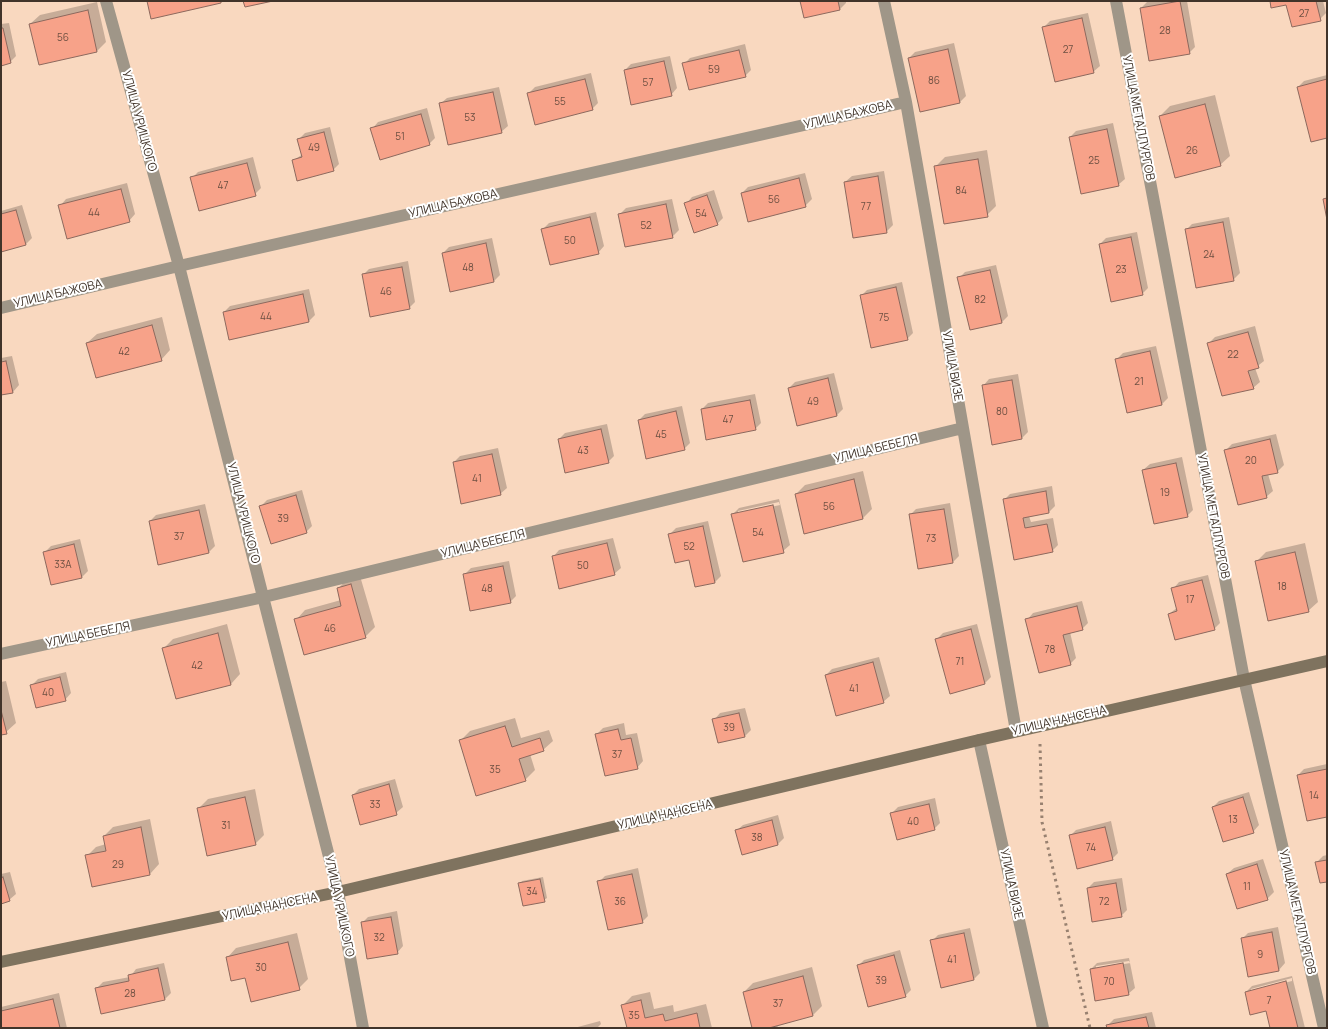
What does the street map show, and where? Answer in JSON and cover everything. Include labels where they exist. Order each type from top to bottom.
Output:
[{"type":"main road","name":"УЛИЦА НАНСЕНА","points":[[1,962],[338,892],[1016,731],[1327,661]]},
{"type":"street","name":"УЛИЦА УРИЦКОГО","points":[[106,1],[179,266],[338,892],[363,1028]]},
{"type":"street","name":"УЛИЦА ВИЗЕ","points":[[884,1],[906,102],[1016,731]]},
{"type":"street","name":"УЛИЦА МЕТАЛЛУРГОВ","points":[[1116,1],[1244,679],[1324,1028]]},
{"type":"street","name":"УЛИЦА БАЖОВА","points":[[1,308],[906,102]]},
{"type":"street","name":"УЛИЦА БЕБЕЛЯ","points":[[1,654],[264,597],[963,428]]},
{"type":"street","name":"УЛИЦА ВИЗЕ","points":[[979,740],[1041,1027]]},
{"type":"path","points":[[1040,738],[1042,822],[1090,1028]]},
{"type":"building","points":[[147,1],[221,1],[221,3],[151,19]]},
{"type":"building","points":[[243,1],[273,1],[245,7]]},
{"type":"building","points":[[800,1],[838,1],[840,10],[804,18]]},
{"type":"building","points":[[1180,1],[1190,54],[1149,61],[1140,8]]},
{"type":"building","points":[[1270,1],[1316,1],[1321,21],[1292,27],[1286,5],[1271,8]]},
{"type":"building","points":[[88,10],[97,52],[39,65],[29,24]]},
{"type":"building","points":[[1082,18],[1094,73],[1055,82],[1042,27]]},
{"type":"building","points":[[1,28],[3,28],[11,63],[1,66]]},
{"type":"building","points":[[948,49],[960,103],[920,112],[908,58]]},
{"type":"building","points":[[739,50],[746,77],[689,90],[682,63]]},
{"type":"building","points":[[664,61],[672,96],[631,105],[624,70]]},
{"type":"building","points":[[585,79],[593,110],[535,125],[527,93]]},
{"type":"building","points":[[1327,79],[1327,138],[1311,142],[1297,87]]},
{"type":"building","points":[[493,92],[502,133],[448,145],[439,103]]},
{"type":"building","points":[[1205,104],[1221,166],[1175,178],[1159,116]]},
{"type":"building","points":[[421,114],[430,145],[380,160],[370,128]]},
{"type":"building","points":[[1107,129],[1119,186],[1081,194],[1069,137]]},
{"type":"building","points":[[324,132],[334,171],[297,181],[292,160],[302,157],[297,139]]},
{"type":"building","points":[[978,159],[988,217],[944,224],[934,166]]},
{"type":"building","points":[[247,163],[256,196],[199,211],[190,177]]},
{"type":"building","points":[[878,176],[887,233],[853,238],[844,182]]},
{"type":"building","points":[[799,178],[806,207],[748,222],[741,193]]},
{"type":"building","points":[[121,189],[130,222],[67,239],[58,205]]},
{"type":"building","points":[[707,195],[718,225],[694,233],[684,203]]},
{"type":"building","points":[[1327,198],[1327,220],[1323,199]]},
{"type":"building","points":[[666,204],[673,238],[625,247],[618,214]]},
{"type":"building","points":[[16,210],[26,245],[1,252],[1,214]]},
{"type":"building","points":[[590,217],[599,254],[550,265],[541,229]]},
{"type":"building","points":[[1223,222],[1234,281],[1196,288],[1185,229]]},
{"type":"building","points":[[1131,237],[1143,295],[1111,302],[1099,244]]},
{"type":"building","points":[[486,243],[494,282],[450,292],[442,253]]},
{"type":"building","points":[[402,267],[410,309],[370,317],[362,274]]},
{"type":"building","points":[[990,270],[1002,323],[970,330],[957,277]]},
{"type":"building","points":[[896,287],[908,340],[871,348],[860,295]]},
{"type":"building","points":[[303,294],[309,322],[229,340],[223,312]]},
{"type":"building","points":[[152,325],[162,361],[96,378],[86,343]]},
{"type":"building","points":[[1248,332],[1259,368],[1248,371],[1254,389],[1222,396],[1207,343]]},
{"type":"building","points":[[1150,351],[1162,405],[1127,413],[1115,359]]},
{"type":"building","points":[[6,361],[13,393],[1,395],[1,362]]},
{"type":"building","points":[[828,378],[837,416],[797,426],[788,388]]},
{"type":"building","points":[[1012,380],[1022,439],[992,445],[982,385]]},
{"type":"building","points":[[750,400],[756,430],[706,440],[701,409]]},
{"type":"building","points":[[676,411],[685,450],[646,459],[638,420]]},
{"type":"building","points":[[601,429],[609,463],[565,473],[558,439]]},
{"type":"building","points":[[1270,439],[1278,473],[1262,476],[1267,498],[1238,505],[1224,450]]},
{"type":"building","points":[[492,454],[501,495],[461,504],[453,462]]},
{"type":"building","points":[[1176,463],[1188,517],[1154,524],[1142,470]]},
{"type":"building","points":[[854,479],[863,519],[804,534],[795,494]]},
{"type":"building","points":[[1046,491],[1049,513],[1023,518],[1025,528],[1047,524],[1053,552],[1014,560],[1003,499]]},
{"type":"building","points":[[296,495],[307,533],[271,544],[259,506]]},
{"type":"building","points":[[773,505],[784,553],[743,562],[731,514]]},
{"type":"building","points":[[944,509],[953,563],[918,569],[909,514]]},
{"type":"building","points":[[199,510],[209,553],[158,565],[149,521]]},
{"type":"building","points":[[703,526],[715,583],[695,587],[689,560],[675,563],[668,534]]},
{"type":"building","points":[[607,543],[615,575],[559,589],[552,556]]},
{"type":"building","points":[[74,544],[82,578],[51,585],[43,552]]},
{"type":"building","points":[[1295,552],[1309,612],[1268,621],[1255,561]]},
{"type":"building","points":[[503,566],[511,603],[470,611],[463,574]]},
{"type":"building","points":[[1202,580],[1215,630],[1175,640],[1168,614],[1177,611],[1171,588]]},
{"type":"building","points":[[351,584],[366,638],[304,655],[294,619],[341,606],[337,588]]},
{"type":"building","points":[[1077,606],[1083,630],[1063,635],[1071,665],[1039,673],[1025,619]]},
{"type":"building","points":[[971,629],[985,684],[950,694],[935,639]]},
{"type":"building","points":[[218,633],[231,685],[176,699],[162,648]]},
{"type":"building","points":[[873,662],[884,703],[836,716],[825,675]]},
{"type":"building","points":[[60,677],[66,701],[36,708],[30,685]]},
{"type":"building","points":[[1,710],[7,734],[1,735]]},
{"type":"building","points":[[739,713],[745,737],[718,743],[712,719]]},
{"type":"building","points":[[505,726],[512,747],[540,738],[544,751],[519,759],[526,781],[476,796],[459,740]]},
{"type":"building","points":[[618,729],[621,740],[631,738],[638,769],[605,776],[595,734]]},
{"type":"building","points":[[1327,769],[1327,817],[1307,821],[1297,775]]},
{"type":"building","points":[[389,784],[397,815],[360,825],[352,795]]},
{"type":"building","points":[[245,797],[256,845],[207,856],[197,808]]},
{"type":"building","points":[[1243,797],[1254,833],[1223,842],[1212,807]]},
{"type":"building","points":[[929,804],[935,830],[897,840],[890,813]]},
{"type":"building","points":[[772,820],[778,845],[742,855],[735,830]]},
{"type":"building","points":[[141,827],[150,875],[92,887],[85,855],[106,851],[103,836]]},
{"type":"building","points":[[1105,827],[1113,860],[1077,869],[1069,835]]},
{"type":"building","points":[[1327,860],[1327,882],[1320,883],[1315,862]]},
{"type":"building","points":[[1257,864],[1268,900],[1237,909],[1226,874]]},
{"type":"building","points":[[632,874],[643,923],[608,930],[597,881]]},
{"type":"building","points":[[3,877],[10,901],[1,904],[1,878]]},
{"type":"building","points":[[540,879],[545,902],[523,906],[518,883]]},
{"type":"building","points":[[1116,883],[1122,917],[1092,922],[1087,888]]},
{"type":"building","points":[[391,917],[398,954],[367,959],[361,922]]},
{"type":"building","points":[[1272,932],[1279,971],[1248,977],[1241,938]]},
{"type":"building","points":[[964,933],[974,980],[941,988],[930,940]]},
{"type":"building","points":[[288,942],[300,990],[251,1002],[245,978],[231,981],[226,957]]},
{"type":"building","points":[[894,955],[906,997],[868,1007],[857,965]]},
{"type":"building","points":[[1123,963],[1129,995],[1095,1001],[1090,969]]},
{"type":"building","points":[[158,968],[165,1000],[101,1014],[95,988],[129,981],[128,975]]},
{"type":"building","points":[[803,976],[813,1016],[769,1028],[752,1028],[743,992]]},
{"type":"building","points":[[1286,981],[1298,1028],[1270,1028],[1266,1011],[1250,1015],[1245,992]]},
{"type":"building","points":[[53,999],[60,1028],[1,1028],[1,1011]]},
{"type":"building","points":[[641,1000],[645,1018],[663,1014],[665,1021],[697,1013],[700,1028],[627,1028],[621,1005]]},
{"type":"building","points":[[1146,1017],[1149,1028],[1107,1028],[1106,1025]]}]
